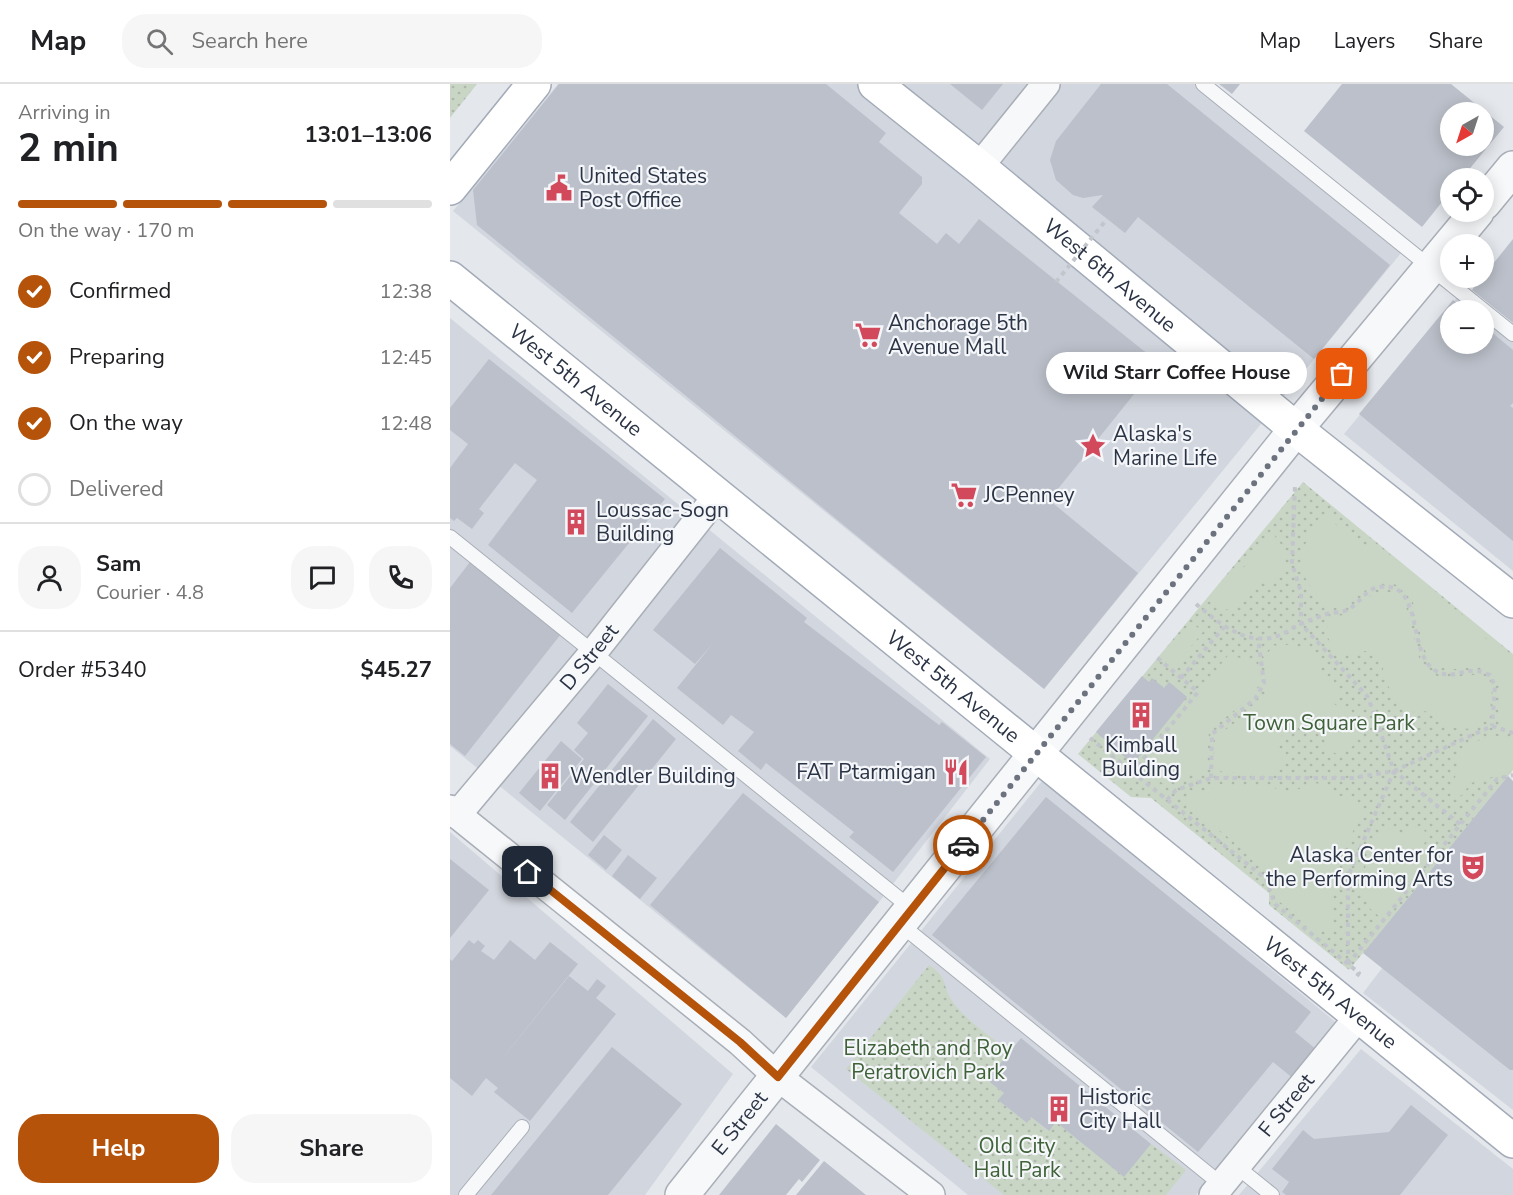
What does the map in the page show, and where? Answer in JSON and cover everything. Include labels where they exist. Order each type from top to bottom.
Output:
[{"type":"main road","points":[[450,188],[534,84]]},
{"type":"main road","name":"West 6th Avenue","points":[[875,84],[1296,429],[1513,601]]},
{"type":"main road","name":"West 5th Avenue","points":[[450,278],[1513,1141]]},
{"type":"street","points":[[979,167],[1046,84]]},
{"type":"street","points":[[1494,191],[1513,168]]},
{"type":"street","name":"E Street","points":[[682,1195],[1296,429],[1468,222]]},
{"type":"street","name":"D Street","points":[[454,812],[593,652],[717,496]]},
{"type":"street","points":[[454,812],[740,1042],[778,1077],[931,1195]]},
{"type":"street","name":"F Street","points":[[1224,1182],[1349,1007]]},
{"type":"lane","points":[[1203,84],[1513,334]]},
{"type":"lane","points":[[450,537],[593,652],[1224,1182],[1272,1195]]},
{"type":"lane","points":[[466,1195],[522,1126]]},
{"type":"path","points":[[1056,282],[1107,219]]},
{"type":"path","points":[[1295,485],[1292,564],[1301,592],[1301,624],[1368,697],[1394,771],[1460,824]]},
{"type":"path","points":[[1196,604],[1224,627],[1240,635],[1258,638],[1278,636],[1329,613],[1348,610],[1368,592],[1377,588],[1388,587],[1397,590],[1409,600],[1419,642],[1426,661],[1434,670],[1448,676],[1477,671],[1490,675],[1496,686],[1492,726]]},
{"type":"path","points":[[1181,678],[1224,627]]},
{"type":"path","points":[[1210,778],[1212,734],[1255,699],[1264,683],[1258,638]]},
{"type":"path","points":[[1132,773],[1198,692],[1154,655]]},
{"type":"path","points":[[1167,800],[1176,790],[1210,778],[1353,778],[1394,771],[1492,726],[1513,733]]},
{"type":"path","points":[[1090,738],[1266,879],[1275,904],[1359,974],[1349,1007]]},
{"type":"path","points":[[1348,964],[1348,876],[1394,771]]},
{"type":"path","points":[[1348,964],[1497,779],[1513,775]]},
{"type":"shaded area","points":[[558,84],[1204,84],[1406,247],[1044,689],[453,211]]},
{"type":"shaded area","points":[[1460,294],[1468,300],[1455,300]]},
{"type":"shaded area","points":[[450,318],[990,759],[786,1018],[450,746]]},
{"type":"shaded area","points":[[1440,318],[1440,354],[1494,354],[1494,322],[1513,338],[1513,571],[1344,434]]},
{"type":"shaded area","points":[[1042,781],[1338,1024],[1196,1195],[968,1195],[811,1067]]},
{"type":"shaded area","name":"Alaska Center for the Performing Arts","points":[[1513,797],[1513,1110],[1363,993]]},
{"type":"shaded area","points":[[450,832],[733,1074],[645,1195],[450,1195]]},
{"type":"shaded area","points":[[1361,1049],[1513,1169],[1513,1195],[1239,1195]]},
{"type":"green space","points":[[450,84],[477,84],[450,118]]},
{"type":"green space","name":"Town Square Park","points":[[1303,482],[1513,654],[1513,770],[1349,970],[1269,905],[1269,893],[1151,798],[1131,797],[1078,754]]},
{"type":"green space","points":[[1327,513],[1337,526],[1363,546],[1370,545],[1375,548],[1378,545],[1485,634],[1485,638],[1513,659],[1513,726],[1499,721],[1499,685],[1495,674],[1479,667],[1448,669],[1438,666],[1430,659],[1421,638],[1413,603],[1400,587],[1380,583],[1343,606],[1335,608],[1325,606],[1308,583],[1302,570],[1302,549],[1306,543],[1305,537],[1315,527],[1316,521]]},
{"type":"green space","points":[[1271,531],[1283,547],[1284,566],[1272,582],[1258,583],[1246,600],[1238,603],[1232,610],[1222,609],[1210,599],[1230,575],[1242,570]]},
{"type":"green space","points":[[1381,591],[1395,595],[1403,603],[1409,614],[1418,654],[1433,674],[1443,678],[1473,675],[1487,677],[1492,688],[1490,713],[1471,729],[1446,727],[1432,711],[1410,712],[1395,700],[1382,673],[1384,665],[1366,651],[1353,654],[1349,651],[1341,653],[1331,644],[1326,633],[1331,617],[1350,614],[1373,594]]},
{"type":"green space","points":[[1191,622],[1203,632],[1173,668],[1161,658]]},
{"type":"green space","points":[[1289,644],[1294,648],[1310,650],[1319,657],[1322,661],[1318,666],[1322,675],[1334,681],[1339,698],[1334,704],[1341,708],[1349,707],[1353,719],[1360,722],[1361,731],[1352,747],[1339,755],[1327,749],[1325,733],[1300,725],[1292,734],[1286,733],[1280,737],[1279,752],[1283,759],[1273,774],[1213,771],[1215,737],[1252,709],[1267,688],[1263,654],[1267,654],[1274,645],[1280,648]]},
{"type":"green space","points":[[1230,653],[1234,657],[1256,660],[1260,683],[1252,696],[1209,731],[1206,772],[1176,776],[1162,783],[1139,765]]},
{"type":"green space","points":[[1492,735],[1513,740],[1513,768],[1510,772],[1471,783],[1461,796],[1451,788],[1459,767],[1457,760],[1463,747]]},
{"type":"green space","points":[[1312,782],[1330,787],[1338,796],[1345,796],[1363,810],[1334,872],[1331,928],[1318,933],[1275,898],[1270,871],[1184,802],[1193,790],[1206,795],[1212,792],[1216,784],[1273,787],[1285,794],[1310,785]]},
{"type":"green space","points":[[1419,826],[1430,836],[1422,846],[1432,856],[1381,918],[1366,905],[1369,900],[1362,893],[1361,878],[1378,835],[1390,829],[1400,834]]},
{"type":"green space","points":[[929,965],[942,977],[951,999],[963,1014],[1010,1052],[987,1080],[1004,1093],[999,1101],[1027,1123],[1031,1117],[1048,1131],[1056,1122],[1124,1176],[1151,1144],[1186,1170],[1166,1195],[1004,1195],[846,1069]]},
{"type":"building","name":"Anchorage 5th Avenue Mall","points":[[559,84],[826,84],[886,133],[879,142],[922,177],[922,184],[899,213],[937,244],[946,233],[959,244],[979,219],[1159,363],[1049,500],[1138,573],[1044,689],[477,225],[473,190]]},
{"type":"building","points":[[950,84],[1003,84],[982,110]]},
{"type":"building","points":[[1101,84],[1167,84],[1390,265],[1314,359],[1138,217],[1125,233],[1092,207],[1103,195],[1083,198],[1073,195],[1056,180],[1050,160],[1056,141]]},
{"type":"building","points":[[1219,84],[1240,84],[1232,94]]},
{"type":"building","points":[[1342,84],[1451,84],[1473,102],[1440,102],[1440,156],[1480,156],[1470,168],[1440,168],[1440,204],[1422,227],[1304,131]]},
{"type":"building","points":[[1494,119],[1504,127],[1494,139]]},
{"type":"building","points":[[1513,239],[1513,323],[1494,308],[1494,300],[1484,300],[1472,290],[1474,288],[1494,288],[1494,263]]},
{"type":"building","points":[[1440,316],[1440,354],[1494,354],[1494,334],[1513,350],[1513,403],[1510,406],[1513,408],[1513,541],[1359,414]]},
{"type":"building","points":[[489,359],[665,499],[572,613],[488,545],[537,480],[515,463],[479,509],[484,513],[472,529],[457,518],[454,521],[450,518],[450,468],[468,444],[450,430],[450,408]]},
{"type":"building","points":[[720,548],[807,618],[804,622],[939,725],[942,722],[986,757],[893,872],[849,837],[854,832],[766,763],[761,770],[738,751],[754,732],[731,715],[723,725],[677,688],[714,642],[695,664],[653,630]]},
{"type":"building","points":[[470,562],[561,634],[465,756],[450,744],[450,588]]},
{"type":"building","name":"Kimball Building","points":[[1142,676],[1149,682],[1152,678],[1164,688],[1169,682],[1187,697],[1133,764],[1096,732]]},
{"type":"building","points":[[608,684],[648,716],[565,820],[547,805],[584,759],[574,750],[588,733],[577,723]]},
{"type":"building","points":[[653,719],[676,739],[593,842],[570,822]]},
{"type":"building","name":"Wendler Building","points":[[561,741],[582,759],[540,811],[519,793]]},
{"type":"building","name":"Alaska Center for the Performing Arts","points":[[1508,776],[1513,781],[1513,1070],[1510,1070],[1363,953]]},
{"type":"building","points":[[743,793],[879,902],[786,1018],[650,905]]},
{"type":"building","points":[[1046,797],[1311,1012],[1295,1032],[1317,1050],[1294,1079],[1273,1062],[1198,1152],[932,935]]},
{"type":"building","points":[[604,835],[622,850],[606,870],[588,855]]},
{"type":"building","points":[[628,855],[657,878],[640,899],[612,876]]},
{"type":"building","points":[[450,859],[489,890],[450,938]]},
{"type":"building","points":[[469,940],[474,944],[478,940],[485,946],[481,951],[494,960],[510,940],[535,960],[550,942],[578,964],[493,1070],[569,976],[588,991],[597,979],[606,986],[596,998],[616,1014],[530,1121],[494,1092],[498,1088],[486,1078],[472,1096],[450,1078],[450,959],[452,961]]},
{"type":"building","name":"Historic City Hall","points":[[1021,1038],[1151,1144],[1124,1177],[1056,1122],[1049,1131],[1031,1117],[1027,1123],[998,1100],[1004,1093],[987,1080]]},
{"type":"building","points":[[612,1047],[682,1104],[608,1195],[491,1195]]},
{"type":"building","points":[[1411,1105],[1448,1135],[1400,1195],[1286,1195],[1282,1192],[1289,1182],[1272,1169],[1303,1130],[1314,1139],[1389,1132]]},
{"type":"building","points":[[776,1124],[820,1160],[802,1182],[799,1179],[786,1195],[719,1195]]},
{"type":"building","points":[[824,1161],[866,1195],[796,1195]]},
{"type":"way so far","points":[[963,845],[1342,374]]},
{"type":"place","name":"United States Post Office","points":[[559,188]]},
{"type":"place","name":"Anchorage 5th Avenue Mall","points":[[868,335]]},
{"type":"place","name":"Wild Starr Coffee House","points":[[1342,374]]},
{"type":"place","name":"Alaska's Marine Life","points":[[1093,446]]},
{"type":"place","name":"JCPenney","points":[[964,495]]},
{"type":"place","name":"Loussac-Sogn Building","points":[[576,522]]},
{"type":"place","name":"Kimball Building","points":[[1141,715]]},
{"type":"place","name":"FAT Ptarmigan","points":[[956,772]]},
{"type":"place","name":"Wendler Building","points":[[550,776]]},
{"type":"place","name":"Alaska Center for the Performing Arts","points":[[1473,867]]},
{"type":"place","name":"Historic City Hall","points":[[1059,1109]]},
{"type":"route","points":[[528,872],[740,1042],[778,1077],[963,845]]},
{"type":"park label","name":"Elizabeth and Roy Peratrovich Park","points":[[928,1060]]},
{"type":"park label","name":"Old City Hall Park","points":[[1017,1158]]}]
